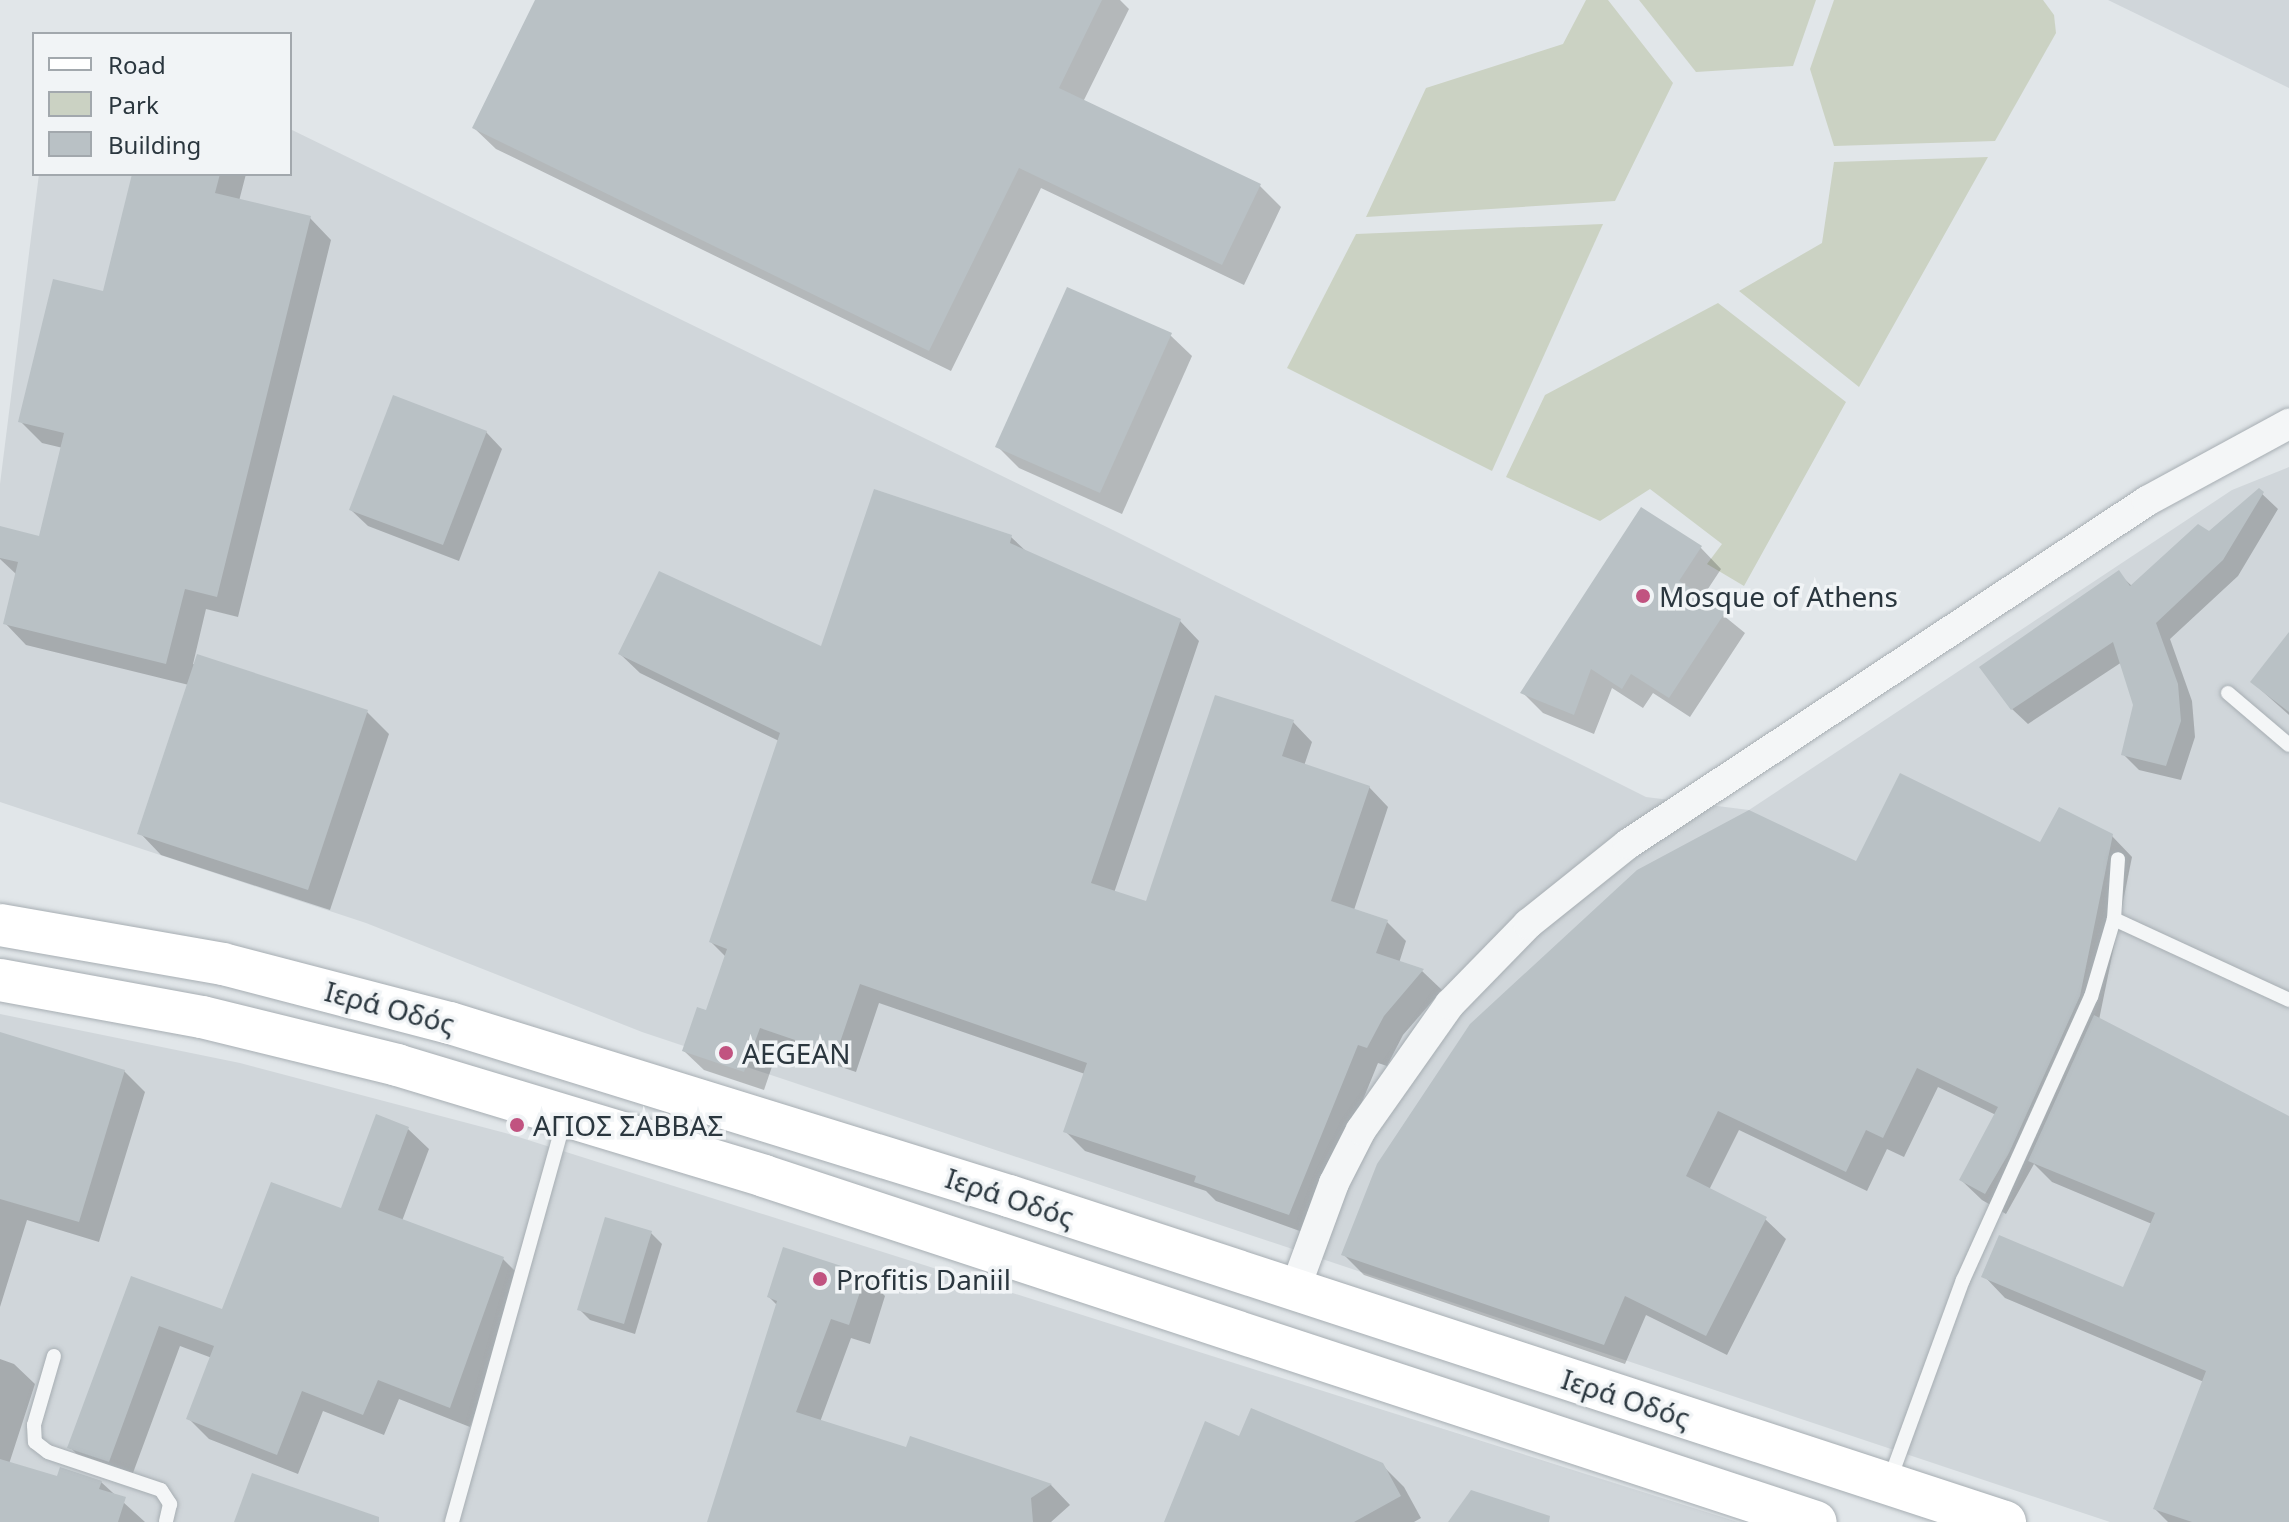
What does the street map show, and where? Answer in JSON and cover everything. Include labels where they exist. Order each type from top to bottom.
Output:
[{"type":"main road","name":"Ιερά Οδός","points":[[0,925],[223,964],[450,1023],[1295,1289],[2005,1522]]},
{"type":"main road","name":"Ιερά Οδός","points":[[0,980],[262,1031],[565,1117],[1006,1254],[1816,1522]]},
{"type":"street","points":[[1295,1289],[1334,1183],[1361,1130],[1450,1004],[1528,924],[1628,844],[2147,501],[2289,424]]},
{"type":"lane","points":[[2228,693],[2289,745]]},
{"type":"lane","points":[[1888,1484],[1958,1293],[2091,997],[2114,919],[2118,859]]},
{"type":"lane","points":[[2114,919],[2289,1000]]},
{"type":"lane","points":[[452,1522],[565,1117]]},
{"type":"lane","points":[[54,1356],[34,1425],[35,1442],[48,1452],[161,1490],[170,1504],[166,1522]]},
{"type":"shaded area","points":[[2108,0],[2289,0],[2289,88]]},
{"type":"shaded area","points":[[292,130],[1115,531],[1646,797],[1749,810],[2232,490],[2289,467],[2289,1522],[2110,1522],[642,1032],[366,923],[0,802],[0,484],[39,176],[292,176]]},
{"type":"shaded area","points":[[0,1014],[240,1063],[509,1134],[1738,1522],[0,1522]]},
{"type":"green space","points":[[1586,0],[1608,0],[1673,83],[1615,201],[1366,217],[1426,88],[1563,44]]},
{"type":"green space","points":[[1639,0],[1816,0],[1793,66],[1696,72]]},
{"type":"green space","points":[[1834,0],[2043,0],[2054,15],[2056,33],[1995,141],[1834,146],[1810,69]]},
{"type":"green space","points":[[1988,157],[1859,387],[1739,291],[1822,243],[1834,162]]},
{"type":"green space","points":[[1603,224],[1492,471],[1287,368],[1356,234]]},
{"type":"green space","points":[[1718,303],[1846,402],[1744,586],[1707,564],[1722,544],[1650,489],[1600,521],[1506,477],[1545,395]]},
{"type":"building","points":[[535,0],[1102,0],[1059,88],[1261,184],[1222,265],[1019,168],[929,351],[472,128]]},
{"type":"building","points":[[132,176],[219,176],[215,193],[311,216],[217,597],[185,589],[166,664],[3,624],[18,562],[0,558],[0,526],[39,536],[64,433],[18,422],[53,279],[103,291]]},
{"type":"building","points":[[1067,287],[1172,333],[1100,493],[995,447]]},
{"type":"building","points":[[393,395],[487,431],[443,545],[349,510]]},
{"type":"building","points":[[2259,488],[2264,492],[2223,560],[2156,623],[2178,684],[2181,721],[2166,766],[2121,755],[2133,705],[2113,642],[2011,710],[1979,667],[2119,570],[2130,586],[2198,524],[2209,531]]},
{"type":"building","points":[[874,489],[1012,535],[1010,543],[1181,619],[1091,883],[1146,901],[1215,695],[1294,720],[1282,756],[1370,786],[1331,901],[1388,920],[1376,953],[1424,969],[1384,1016],[1367,1048],[1358,1045],[1289,1215],[1194,1182],[1196,1176],[1063,1132],[1087,1063],[860,984],[836,1054],[760,1028],[744,1072],[682,1051],[697,1007],[706,1010],[727,949],[709,942],[780,733],[618,654],[659,571],[821,646]]},
{"type":"building","name":"Mosque of Athens","points":[[1641,507],[1702,546],[1679,581],[1726,611],[1669,698],[1631,674],[1622,689],[1591,669],[1574,715],[1520,693]]},
{"type":"building","points":[[2289,632],[2289,712],[2250,682]]},
{"type":"building","points":[[197,654],[368,710],[308,890],[137,834]]},
{"type":"building","points":[[1900,773],[2040,842],[2059,807],[2113,834],[2080,996],[2009,1153],[1985,1194],[1959,1180],[1998,1107],[1917,1068],[1883,1138],[1866,1130],[1846,1172],[1718,1111],[1686,1176],[1767,1217],[1706,1336],[1625,1296],[1604,1345],[1341,1255],[1377,1164],[1470,1024],[1637,870],[1749,810],[1856,861]]},
{"type":"building","points":[[2094,1015],[2289,1116],[2289,1522],[2192,1522],[2153,1509],[2206,1371],[1981,1277],[1999,1235],[2123,1287],[2155,1213],[2028,1161]]},
{"type":"building","points":[[0,1032],[125,1070],[79,1222],[0,1199]]},
{"type":"building","points":[[376,1114],[409,1127],[378,1210],[504,1257],[450,1408],[378,1380],[363,1415],[302,1391],[277,1455],[186,1419],[214,1346],[159,1326],[109,1462],[67,1448],[131,1276],[222,1309],[271,1182],[341,1208]]},
{"type":"building","points":[[605,1217],[652,1231],[624,1324],[577,1310]]},
{"type":"building","points":[[783,1247],[866,1274],[849,1325],[831,1319],[796,1412],[906,1447],[910,1436],[1052,1484],[1031,1498],[1033,1522],[707,1522],[777,1301],[767,1297]]},
{"type":"building","points":[[1251,1408],[1383,1463],[1401,1496],[1354,1522],[1164,1522],[1205,1421],[1239,1436]]},
{"type":"building","points":[[0,1459],[57,1476],[60,1467],[102,1481],[99,1489],[126,1497],[118,1522],[0,1522]]},
{"type":"building","points":[[252,1473],[379,1517],[379,1522],[234,1522]]},
{"type":"building","points":[[1471,1490],[1550,1516],[1549,1522],[1448,1522]]},
{"type":"place","name":"Mosque of Athens","points":[[1643,596]]},
{"type":"place","name":"AEGEAN","points":[[726,1053]]},
{"type":"place","name":"ΑΓΙΟΣ ΣΑΒΒΑΣ","points":[[517,1125]]},
{"type":"place","name":"Profitis Daniil","points":[[820,1279]]}]
